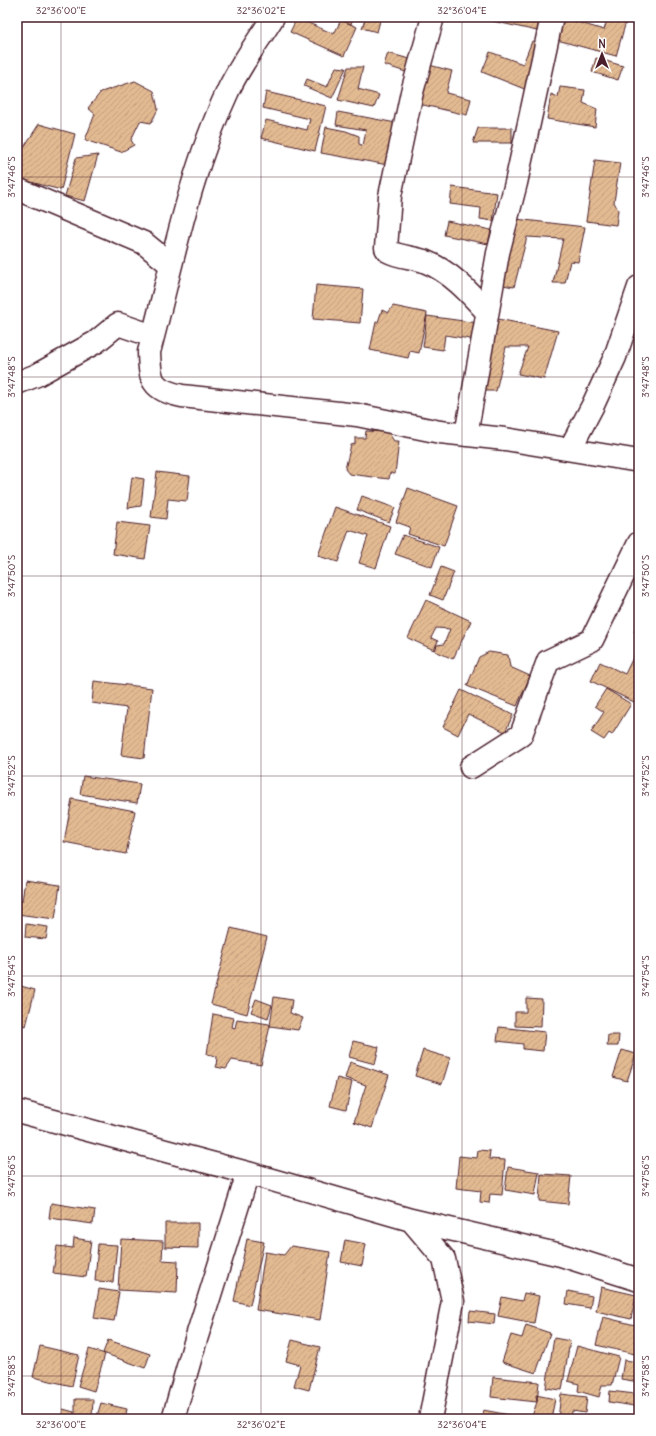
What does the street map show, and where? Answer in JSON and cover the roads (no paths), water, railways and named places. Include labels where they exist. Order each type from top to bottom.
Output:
[{"type":"street","points":[[273,17],[230,85],[214,120],[194,185],[149,352],[151,378],[159,388],[168,393],[223,402],[357,415],[440,432],[570,449],[639,461]]},
{"type":"street","points":[[433,17],[412,92],[390,196],[387,250],[394,255],[422,260],[441,269],[468,291],[487,312]]},
{"type":"street","points":[[466,435],[498,252],[516,183],[552,17]]},
{"type":"street","points":[[17,189],[144,243],[172,265]]},
{"type":"street","points":[[570,449],[593,405],[615,357],[639,287]]},
{"type":"street","points":[[17,383],[37,375],[96,342],[118,324],[153,336]]},
{"type":"street","points":[[471,766],[521,735],[548,661],[592,640],[639,543]]},
{"type":"street","points":[[17,1111],[248,1173],[411,1220],[561,1255],[639,1280]]},
{"type":"street","points":[[173,1419],[193,1349],[248,1173]]},
{"type":"street","points":[[411,1220],[444,1259],[453,1301],[430,1419]]}]
